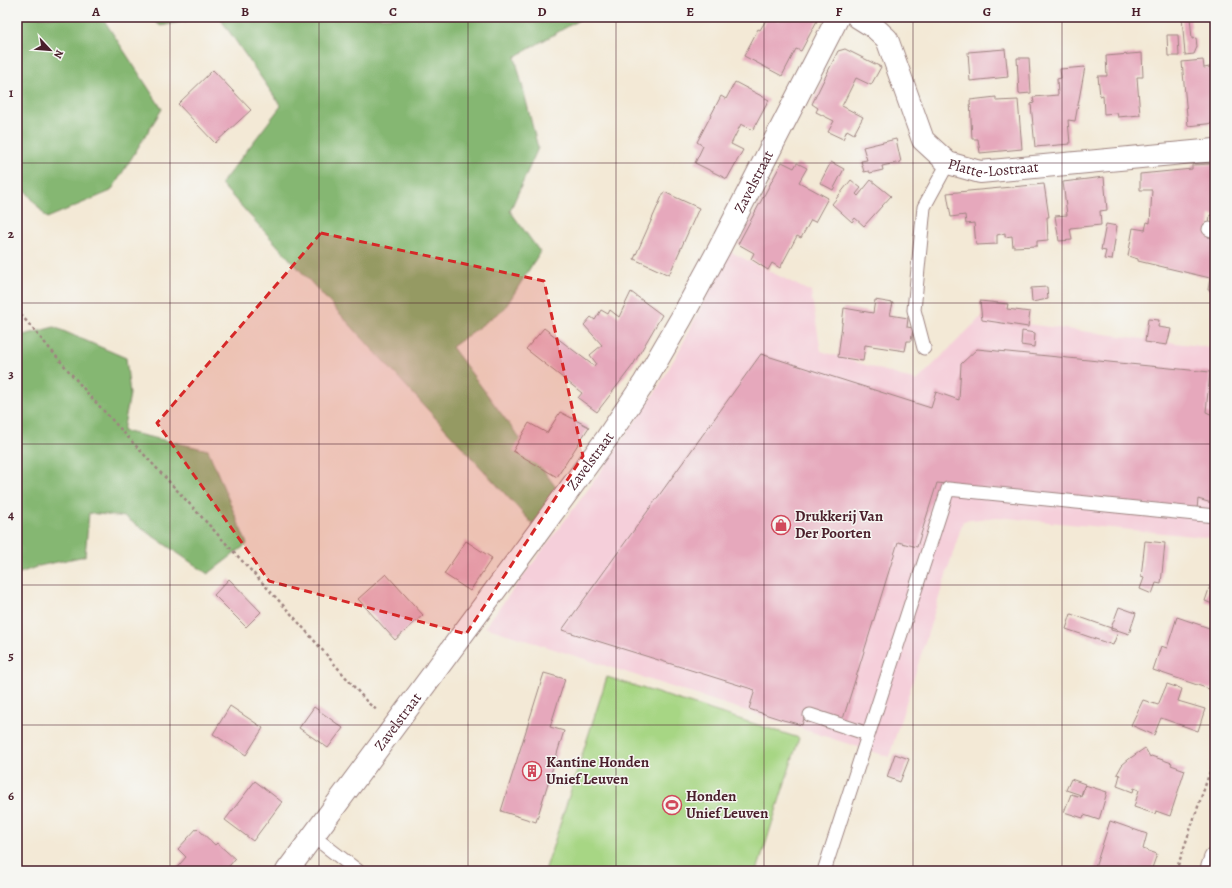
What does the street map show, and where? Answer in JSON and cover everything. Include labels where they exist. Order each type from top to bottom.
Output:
[{"type":"street","name":"Zavelstraat","points":[[287,871],[607,438],[644,383],[715,256],[838,17]]},
{"type":"street","name":"Platte-Lostraat","points":[[858,17],[874,27],[887,39],[923,140],[948,163],[980,172],[1215,150]]},
{"type":"street","points":[[1211,871],[1215,859]]},
{"type":"lane","points":[[924,348],[914,310],[924,207],[948,163]]},
{"type":"lane","points":[[824,871],[948,489],[1215,516]]},
{"type":"lane","points":[[810,715],[868,734]]},
{"type":"lane","points":[[314,836],[358,871]]},
{"type":"path","points":[[17,310],[90,396],[293,616],[368,703],[396,725]]},
{"type":"path","points":[[1176,871],[1215,757]]},
{"type":"highlighted area","points":[[321,233],[544,281],[583,456],[466,634],[269,581],[157,423]]},
{"type":"shaded area","name":"Drukkerij Van Der Poorten","points":[[729,251],[811,292],[821,351],[917,381],[980,318],[1215,348],[1215,538],[997,517],[963,521],[889,757],[485,627],[589,488],[655,393],[681,347]]},
{"type":"green space","points":[[17,17],[102,17],[162,109],[111,191],[47,218],[17,180]]},
{"type":"green space","points":[[149,17],[204,17],[161,26]]},
{"type":"green space","points":[[219,17],[584,17],[515,57],[538,148],[510,211],[540,252],[505,308],[452,347],[563,497],[539,531],[221,184],[281,106]]},
{"type":"green space","points":[[17,326],[24,335],[54,327],[126,358],[130,394],[123,431],[208,450],[247,544],[208,574],[125,517],[89,513],[85,556],[39,566],[17,574]]},
{"type":"green space","name":"Honden Unief Leuven","points":[[607,677],[799,738],[757,871],[545,871]]},
{"type":"building","points":[[768,17],[773,17],[779,21],[781,17],[819,17],[801,51],[796,49],[782,76],[744,56],[758,29],[760,30]]},
{"type":"building","points":[[1182,17],[1190,17],[1192,39],[1196,38],[1197,47],[1194,54],[1185,55]]},
{"type":"building","points":[[1167,35],[1178,35],[1179,56],[1168,56]]},
{"type":"building","points":[[845,49],[881,67],[871,85],[856,78],[842,106],[863,117],[854,134],[847,130],[843,139],[828,132],[834,121],[816,112],[818,108],[812,104],[838,51]]},
{"type":"building","points":[[1005,49],[1008,77],[970,81],[968,52]]},
{"type":"building","points":[[1142,53],[1143,77],[1137,77],[1140,115],[1118,117],[1117,113],[1104,114],[1103,95],[1100,96],[1098,76],[1107,76],[1106,56]]},
{"type":"building","points":[[1017,58],[1029,58],[1031,93],[1019,94]]},
{"type":"building","points":[[1203,60],[1204,68],[1215,66],[1215,123],[1188,126],[1182,62]]},
{"type":"building","points":[[1085,67],[1075,121],[1068,120],[1070,144],[1035,147],[1031,104],[1034,103],[1033,97],[1058,95],[1057,79],[1061,78],[1060,69]]},
{"type":"building","points":[[213,70],[251,110],[215,143],[178,104]]},
{"type":"building","points":[[735,82],[769,100],[753,130],[741,124],[731,144],[743,150],[727,179],[695,163],[703,146],[697,142],[721,96],[726,99]]},
{"type":"building","points":[[996,97],[996,101],[1018,100],[1022,149],[980,153],[978,139],[972,139],[970,100]]},
{"type":"building","points":[[896,139],[901,162],[882,166],[883,170],[870,173],[869,171],[864,172],[861,161],[867,160],[863,147]]},
{"type":"building","points":[[782,162],[794,168],[797,163],[807,168],[799,182],[828,198],[815,222],[811,220],[801,238],[797,236],[780,268],[772,263],[768,270],[751,259],[754,253],[738,244]]},
{"type":"building","points":[[831,162],[844,169],[833,190],[820,183]]},
{"type":"building","points":[[1215,164],[1215,216],[1210,215],[1208,237],[1215,238],[1215,291],[1208,290],[1210,278],[1138,261],[1138,259],[1128,256],[1133,228],[1145,230],[1147,222],[1150,223],[1152,190],[1140,190],[1140,174],[1192,169],[1192,165]]},
{"type":"building","points":[[1104,177],[1107,210],[1100,211],[1101,225],[1070,228],[1072,240],[1059,241],[1055,216],[1067,215],[1063,182]]},
{"type":"building","points":[[851,180],[861,188],[856,194],[858,196],[871,180],[891,196],[864,226],[855,218],[852,222],[832,204]]},
{"type":"building","points":[[1044,184],[1049,217],[1047,217],[1048,240],[1037,241],[1037,246],[1013,247],[1012,236],[1005,237],[1005,233],[997,235],[997,244],[976,245],[974,223],[966,224],[965,215],[951,217],[947,193]]},
{"type":"building","points":[[664,192],[699,208],[669,275],[634,259]]},
{"type":"building","points":[[1106,224],[1117,226],[1112,260],[1104,259],[1106,251],[1101,250]]},
{"type":"building","points":[[1047,287],[1048,299],[1032,302],[1031,288]]},
{"type":"building","points":[[631,292],[662,315],[633,365],[597,412],[578,398],[582,393],[526,349],[544,328],[594,366],[596,363],[590,355],[602,345],[584,325],[591,317],[595,320],[601,310],[608,314],[610,310],[619,317]]},
{"type":"building","points":[[875,300],[893,303],[890,315],[908,318],[907,327],[913,328],[911,341],[907,341],[905,351],[865,345],[863,361],[838,357],[844,308],[873,313]]},
{"type":"building","points":[[980,301],[1008,304],[1007,309],[1030,312],[1028,327],[982,320]]},
{"type":"building","points":[[1148,319],[1159,320],[1158,327],[1171,329],[1167,345],[1145,342]]},
{"type":"building","points":[[1022,331],[1035,333],[1034,347],[1021,345]]},
{"type":"building","name":"Drukkerij Van Der Poorten","points":[[977,349],[1210,372],[1206,412],[1215,416],[1215,504],[1198,499],[1197,509],[937,483],[917,547],[898,542],[843,719],[807,709],[802,725],[783,720],[749,709],[755,690],[562,630],[761,354],[931,408],[936,392],[959,400],[961,364]]},
{"type":"building","points":[[560,412],[589,427],[557,477],[513,451],[529,423],[547,433]]},
{"type":"building","points":[[466,541],[492,558],[470,591],[444,574]]},
{"type":"building","points":[[1145,541],[1165,543],[1161,584],[1156,583],[1152,594],[1140,589],[1144,578],[1141,577]]},
{"type":"building","points":[[386,574],[423,615],[395,640],[358,599]]},
{"type":"building","points":[[229,579],[261,612],[246,627],[214,595]]},
{"type":"building","points":[[1211,583],[1215,584],[1215,605],[1205,601]]},
{"type":"building","points":[[1119,607],[1136,613],[1129,634],[1111,628]]},
{"type":"building","points":[[1071,614],[1111,628],[1111,630],[1118,632],[1113,645],[1066,629]]},
{"type":"building","points":[[1177,617],[1215,630],[1215,680],[1212,690],[1153,670],[1161,646],[1167,648]]},
{"type":"building","name":"Kantine Honden Unief Leuven","points":[[544,673],[565,679],[550,727],[564,731],[536,822],[501,811]]},
{"type":"building","points":[[1167,684],[1182,689],[1178,701],[1205,709],[1198,731],[1161,718],[1154,735],[1131,725],[1143,700],[1158,705]]},
{"type":"building","points":[[230,706],[263,728],[246,755],[213,734]]},
{"type":"building","points":[[314,707],[343,728],[328,748],[299,728]]},
{"type":"building","points":[[1145,748],[1150,757],[1151,756],[1172,763],[1171,765],[1185,770],[1170,816],[1156,811],[1155,814],[1134,807],[1139,790],[1134,788],[1133,792],[1117,786],[1120,775],[1117,774],[1122,765]]},
{"type":"building","points":[[895,754],[909,759],[900,782],[887,777]]},
{"type":"building","points":[[1071,779],[1085,784],[1081,795],[1066,790]]},
{"type":"building","points":[[255,781],[282,802],[253,841],[225,820]]},
{"type":"building","points":[[1085,785],[1107,792],[1099,820],[1084,815],[1083,818],[1064,812],[1071,794],[1081,797]]},
{"type":"building","points":[[1110,821],[1147,834],[1143,849],[1157,854],[1151,871],[1094,871]]},
{"type":"building","points":[[197,828],[215,845],[217,843],[235,859],[225,871],[174,871],[186,857],[178,849]]},
{"type":"place","name":"Drukkerij Van Der Poorten","points":[[781,525]]},
{"type":"place","name":"Kantine Honden Unief Leuven","points":[[532,771]]},
{"type":"place","name":"Honden Unief Leuven","points":[[672,805]]}]
